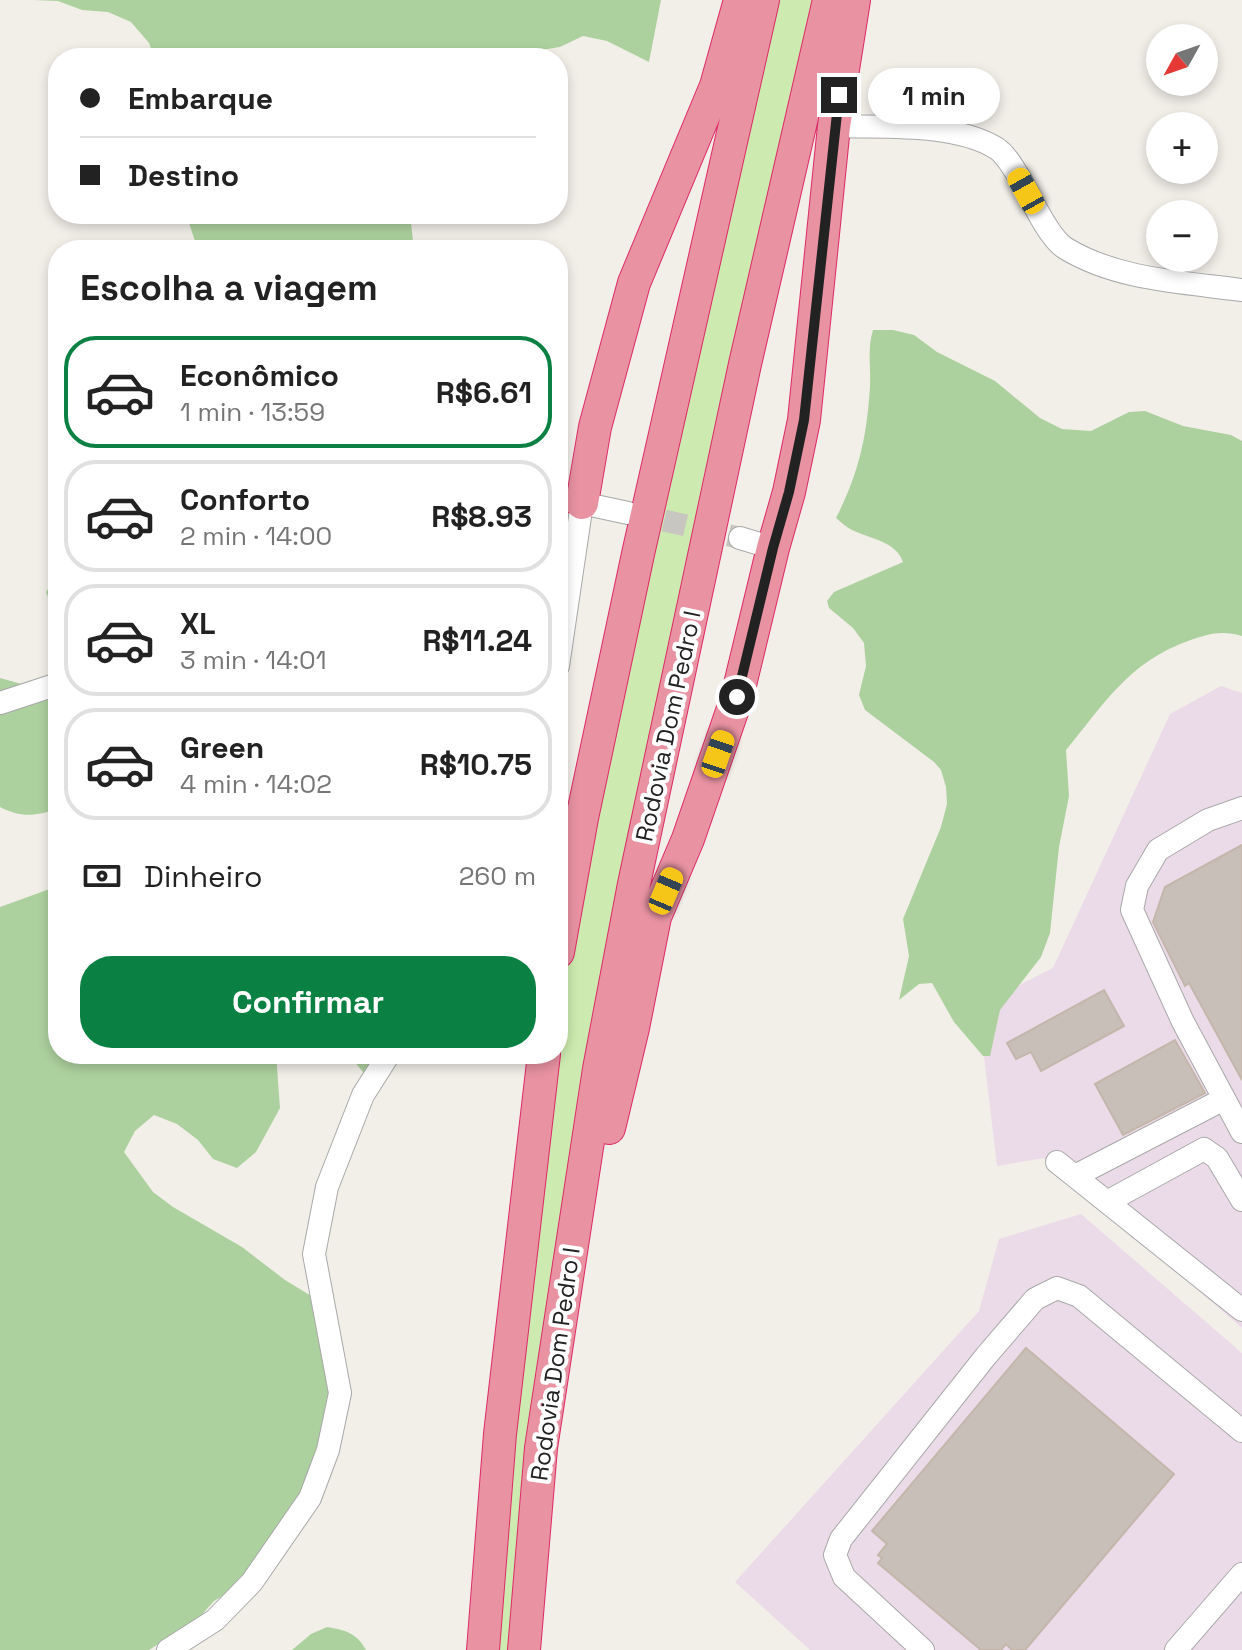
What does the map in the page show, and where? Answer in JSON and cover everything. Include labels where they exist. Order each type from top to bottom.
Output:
[{"type":"highway","points":[[570,500],[595,427],[634,283],[716,86],[740,0]]},
{"type":"highway","points":[[568,896],[625,616],[763,0]]},
{"type":"highway","name":"Rodovia Dom Pedro I","points":[[524,1650],[541,1448],[599,1069],[634,884],[745,364],[829,0]]},
{"type":"highway","points":[[541,1448],[655,917],[688,839],[737,697],[789,492],[804,420],[834,126],[854,0]]},
{"type":"highway","name":"Rodovia Dom Pedro I","points":[[483,1650],[500,1434],[543,1064]]},
{"type":"street","points":[[834,126],[962,134],[998,149],[1014,168],[1061,246],[1095,263],[1130,275],[1242,290]]},
{"type":"street","points":[[568,528],[570,500],[628,513]]},
{"type":"street","points":[[740,538],[773,548]]},
{"type":"street","points":[[0,703],[48,687]]},
{"type":"street","points":[[1242,808],[1208,820],[1158,850],[1137,886],[1132,910],[1183,1022],[1242,1132]]},
{"type":"street","points":[[168,1650],[215,1620],[252,1582],[310,1498],[328,1450],[340,1393],[314,1254],[327,1187],[363,1095],[383,1064]]},
{"type":"street","points":[[1075,1176],[1224,1099]]},
{"type":"street","points":[[1107,1202],[1204,1149],[1217,1158],[1242,1200]]},
{"type":"street","points":[[1057,1162],[1242,1310]]},
{"type":"street","points":[[923,1650],[844,1577],[835,1555],[841,1539],[1035,1299],[1057,1288],[1079,1296],[1242,1431]]},
{"type":"street","points":[[1176,1650],[1242,1574]]},
{"type":"shaded area","points":[[1221,686],[1242,693],[1242,1328],[1044,1158],[997,1166],[978,1006],[1053,968],[1170,714]]},
{"type":"shaded area","points":[[1081,1214],[1242,1353],[1242,1650],[810,1650],[735,1582],[979,1311],[999,1239]]},
{"type":"green space","points":[[33,0],[661,0],[649,62],[607,41],[583,36],[554,48],[151,48],[131,22],[108,12],[82,10],[58,1]]},
{"type":"green space","points":[[771,0],[818,0],[681,608],[516,1650],[493,1650],[497,1586],[557,1064],[568,1064],[568,959],[574,916]]},
{"type":"green space","points":[[189,224],[411,224],[413,240],[195,240]]},
{"type":"green space","points":[[873,330],[893,330],[914,335],[937,352],[995,381],[1040,418],[1062,429],[1091,431],[1129,412],[1145,411],[1183,426],[1231,435],[1242,441],[1242,636],[1221,633],[1202,636],[1149,660],[1119,686],[1066,750],[1069,796],[1059,847],[1050,933],[1041,957],[1000,1010],[990,1056],[983,1056],[954,1022],[932,983],[919,984],[899,1000],[909,956],[903,919],[941,827],[947,804],[946,787],[941,770],[934,762],[865,710],[859,695],[866,666],[864,643],[853,628],[829,608],[827,601],[834,592],[903,562],[889,545],[852,530],[836,518],[851,485],[864,438]]},
{"type":"green space","points":[[0,678],[36,688],[48,688],[48,812],[28,815],[0,807]]},
{"type":"green space","points":[[48,890],[48,1064],[277,1064],[280,1108],[256,1152],[237,1168],[213,1159],[198,1140],[177,1124],[154,1115],[135,1131],[124,1152],[153,1192],[242,1247],[285,1280],[331,1308],[346,1395],[335,1464],[322,1496],[307,1522],[247,1582],[214,1601],[198,1619],[149,1650],[0,1650],[0,907]]},
{"type":"green space","points":[[356,1064],[387,1064],[386,1066],[363,1072]]},
{"type":"green space","points":[[327,1627],[350,1633],[366,1650],[292,1650],[311,1634]]},
{"type":"building","points":[[1242,845],[1242,1080],[1189,983],[1185,986],[1153,922],[1165,887]]},
{"type":"building","points":[[1104,990],[1124,1026],[1041,1071],[1031,1052],[1016,1059],[1007,1043]]},
{"type":"building","points":[[1175,1040],[1205,1093],[1123,1135],[1095,1084]]},
{"type":"building","points":[[1026,1348],[1174,1474],[1025,1650],[1012,1650],[1006,1644],[1001,1650],[981,1650],[878,1563],[882,1558],[878,1555],[887,1544],[872,1531]]},
{"type":"tunnel","points":[[632,513],[740,538]]},
{"type":"route","points":[[737,697],[804,420],[839,95]]}]
